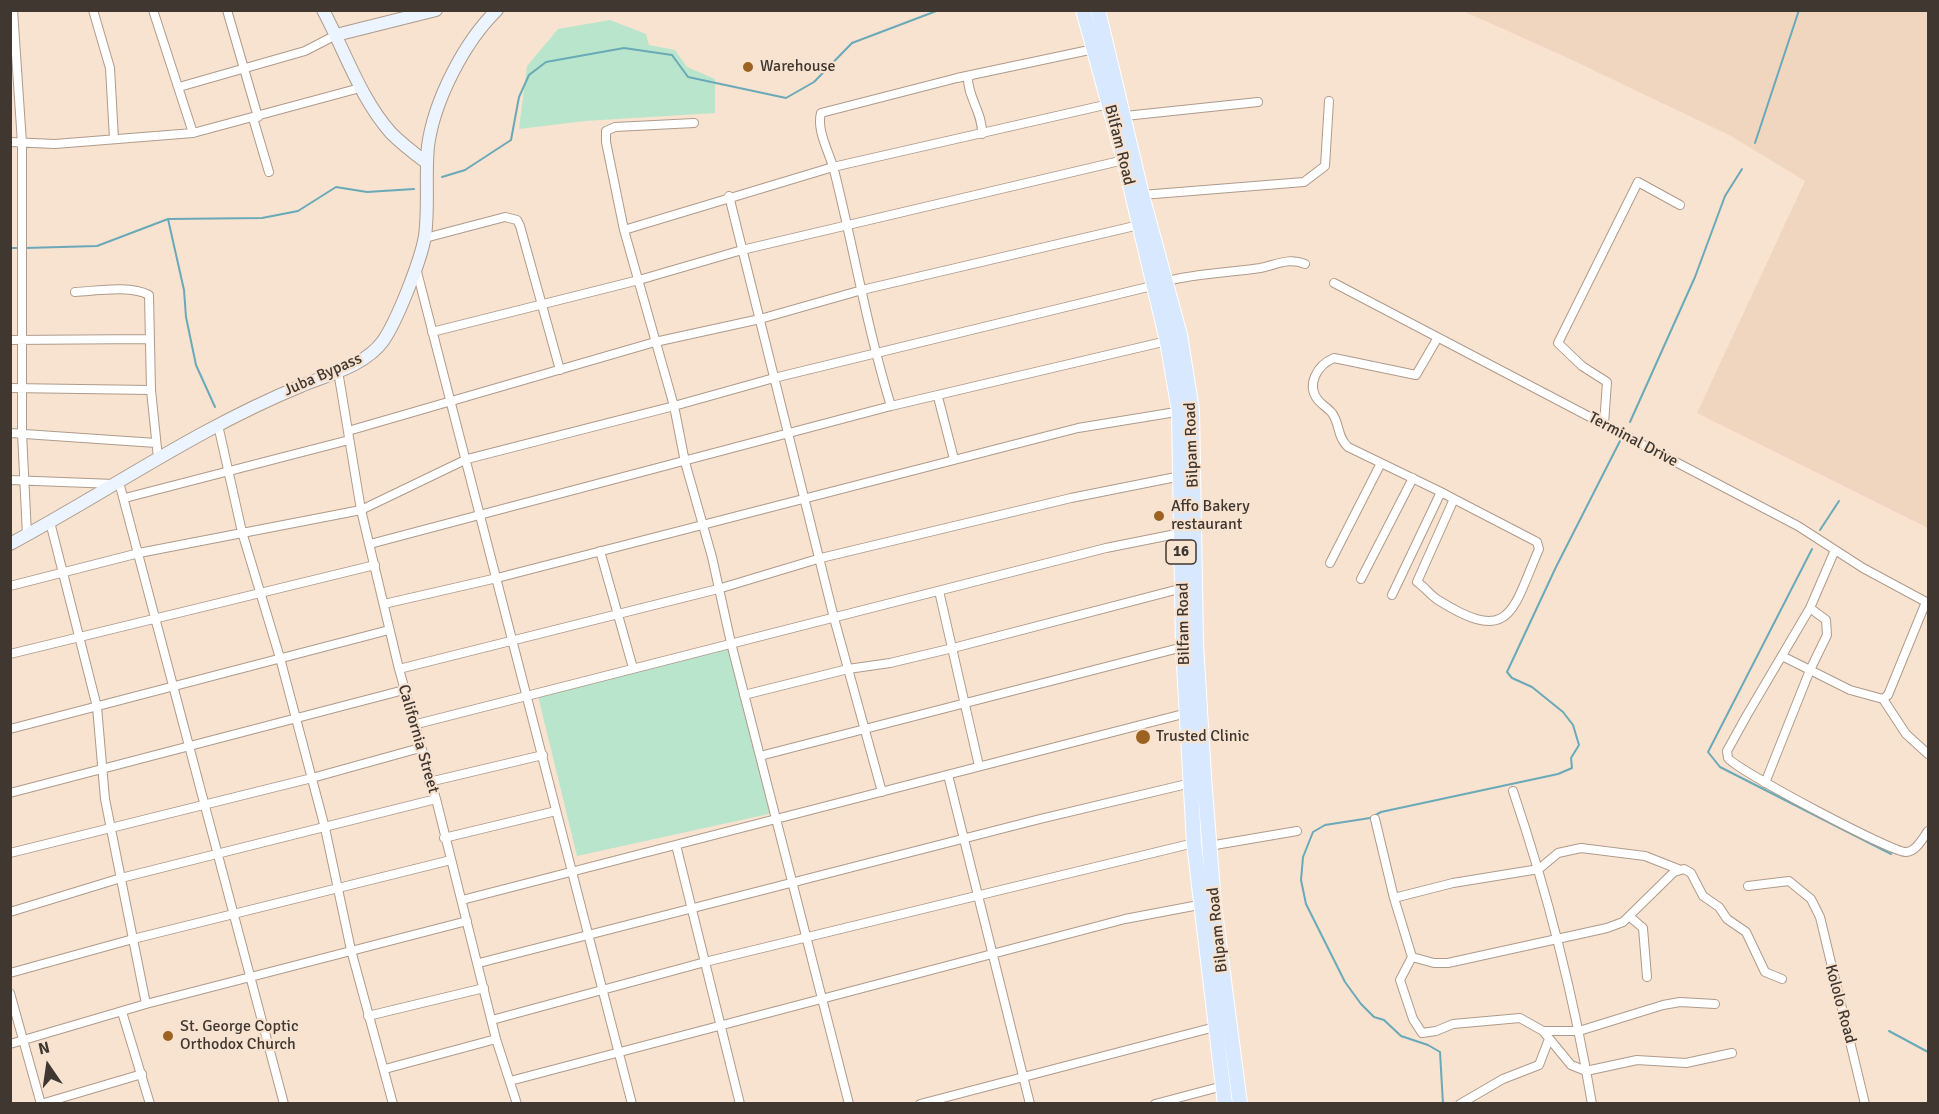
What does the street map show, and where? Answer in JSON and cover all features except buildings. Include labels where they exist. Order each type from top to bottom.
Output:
[{"type":"main road","points":[[323,10],[360,88],[392,133],[427,163]]},
{"type":"main road","points":[[336,35],[436,10]]},
{"type":"main road","name":"Juba Bypass","points":[[12,542],[218,425],[283,393],[356,363],[382,342],[407,291],[425,238],[427,163],[432,125],[467,47],[481,26],[497,10]]},
{"type":"main road","name":"Bilfam Road","points":[[1083,10],[1124,160],[1152,286],[1186,410],[1181,476],[1183,647],[1194,843],[1208,904],[1215,1027],[1225,1104]]},
{"type":"main road","name":"Bilpam Road","points":[[1098,10],[1142,195],[1167,281],[1187,368],[1186,410],[1198,677],[1209,846],[1208,904],[1240,1104]]},
{"type":"street","points":[[14,10],[22,143],[22,433],[27,535]]},
{"type":"street","points":[[93,10],[110,68],[114,139]]},
{"type":"street","points":[[153,10],[193,134]]},
{"type":"street","points":[[227,10],[244,67],[269,172]]},
{"type":"street","points":[[179,87],[305,51],[336,35]]},
{"type":"street","points":[[891,406],[875,353],[834,167],[820,124],[821,113],[969,76],[1094,49]]},
{"type":"street","points":[[969,76],[968,88],[983,123],[982,134]]},
{"type":"street","points":[[10,142],[55,144],[193,134],[360,88]]},
{"type":"street","points":[[1142,195],[1304,182],[1325,166],[1329,101]]},
{"type":"street","points":[[1125,116],[1258,102]]},
{"type":"street","points":[[624,230],[729,196],[834,167],[1109,104]]},
{"type":"street","points":[[694,123],[615,127],[606,131],[624,230],[674,406],[685,462],[703,524],[730,643],[849,1104]]},
{"type":"street","points":[[432,332],[639,280],[742,250],[1124,160]]},
{"type":"street","points":[[1604,424],[1607,382],[1582,366],[1558,343],[1638,182],[1680,205]]},
{"type":"street","points":[[729,196],[834,618],[882,792]]},
{"type":"street","points":[[425,238],[505,217],[514,218],[520,226],[560,370]]},
{"type":"street","points":[[124,498],[228,471],[453,401],[655,342],[760,319],[862,290],[1139,225]]},
{"type":"street","points":[[1167,281],[1192,274],[1259,268],[1288,260],[1305,264]]},
{"type":"street","points":[[415,264],[453,401],[480,516],[632,1104]]},
{"type":"street","name":"Terminal Drive","points":[[1335,283],[1437,339],[1798,526],[1835,550],[1927,602]]},
{"type":"street","points":[[10,586],[139,553],[361,510],[467,459],[774,378],[1152,286]]},
{"type":"street","points":[[75,292],[125,290],[149,295],[151,390],[158,458]]},
{"type":"street","points":[[10,340],[149,339]]},
{"type":"street","points":[[1437,339],[1416,375],[1340,358],[1329,360],[1314,376],[1314,393],[1333,414],[1341,440],[1348,447],[1441,492],[1537,542],[1539,545],[1518,595],[1506,616],[1497,621],[1487,622],[1441,602],[1417,582],[1454,499]]},
{"type":"street","points":[[370,544],[891,406],[938,397],[1167,341]]},
{"type":"street","name":"California Street","points":[[338,371],[361,510],[389,630],[479,963],[496,1039],[516,1104]]},
{"type":"street","points":[[10,388],[151,390]]},
{"type":"street","points":[[938,397],[954,459]]},
{"type":"street","points":[[384,604],[497,578],[1078,428],[1186,410]]},
{"type":"street","points":[[218,425],[242,532],[280,658],[326,828],[351,950],[393,1104]]},
{"type":"street","points":[[10,433],[156,443]]},
{"type":"street","points":[[1330,563],[1381,463]]},
{"type":"street","points":[[399,669],[718,589],[820,558],[1071,498],[1181,476]]},
{"type":"street","points":[[1361,579],[1413,478]]},
{"type":"street","points":[[10,480],[117,483],[124,498],[284,1104]]},
{"type":"street","points":[[1392,595],[1441,492]]},
{"type":"street","points":[[50,522],[97,707],[111,826],[146,1004]]},
{"type":"street","points":[[413,725],[527,694],[1106,548],[1181,533]]},
{"type":"street","points":[[1835,550],[1810,608],[1727,752],[1731,763],[1880,844],[1904,853],[1912,851],[1929,831]]},
{"type":"street","points":[[600,551],[633,668]]},
{"type":"street","points":[[10,654],[375,565]]},
{"type":"street","points":[[744,695],[848,669],[890,663],[953,648],[1183,588]]},
{"type":"street","points":[[939,591],[979,766]]},
{"type":"street","points":[[1883,699],[1888,695],[1927,602]]},
{"type":"street","points":[[1765,783],[1810,670],[1827,635],[1828,624],[1823,615],[1810,608]]},
{"type":"street","points":[[10,729],[389,630]]},
{"type":"street","points":[[760,756],[1183,647]]},
{"type":"street","points":[[1782,656],[1850,690],[1883,699],[1906,734],[1929,754]]},
{"type":"street","points":[[10,793],[404,690]]},
{"type":"street","points":[[462,900],[1187,713]]},
{"type":"street","points":[[10,853],[111,826],[312,778],[420,748]]},
{"type":"street","points":[[429,782],[543,755]]},
{"type":"street","points":[[948,775],[993,954],[1007,1021],[1030,1104]]},
{"type":"street","points":[[479,963],[965,838],[1191,783]]},
{"type":"street","points":[[1513,791],[1539,869],[1558,940],[1579,1030],[1592,1104]]},
{"type":"street","points":[[10,912],[121,878],[436,799]]},
{"type":"street","points":[[444,837],[556,811]]},
{"type":"street","points":[[1375,819],[1394,898],[1412,957],[1400,980],[1407,1007],[1422,1033],[1436,1031],[1453,1024],[1509,1018],[1529,1022],[1543,1031],[1571,1065],[1586,1071],[1637,1060],[1686,1063],[1732,1053]]},
{"type":"street","points":[[1209,846],[1297,831]]},
{"type":"street","points":[[492,1020],[806,936],[1194,843]]},
{"type":"street","points":[[676,844],[741,1104]]},
{"type":"street","points":[[1394,898],[1453,883],[1539,869],[1558,854],[1581,848],[1646,856],[1690,873],[1703,896],[1719,907],[1727,919],[1746,932],[1766,972],[1782,979]]},
{"type":"street","points":[[10,973],[133,939],[451,860]]},
{"type":"street","points":[[1412,957],[1448,963],[1607,928],[1623,922],[1678,869]]},
{"type":"street","name":"Kololo Road","points":[[1748,886],[1789,881],[1816,905],[1865,1104]]},
{"type":"street","points":[[510,1081],[1125,919],[1208,904]]},
{"type":"street","points":[[1629,916],[1643,928],[1647,977]]},
{"type":"street","points":[[10,1044],[146,1004],[467,921]]},
{"type":"street","points":[[368,1016],[484,988]]},
{"type":"street","points":[[10,993],[41,1104],[142,1074]]},
{"type":"street","points":[[1543,1031],[1579,1030],[1680,1002],[1715,1004]]},
{"type":"street","points":[[122,1012],[150,1104]]},
{"type":"street","points":[[920,1104],[1215,1027]]},
{"type":"street","points":[[385,1069],[496,1039]]},
{"type":"street","points":[[1460,1104],[1503,1079],[1539,1065],[1550,1039]]},
{"type":"street","points":[[1155,1104],[1222,1086]]},
{"type":"shaded area","points":[[1463,11],[1928,11],[1928,528],[1697,413],[1805,181],[1731,136]]},
{"type":"green space","points":[[610,20],[646,34],[649,45],[675,50],[687,67],[715,79],[715,113],[585,121],[519,129],[527,66],[558,29]]},
{"type":"green space","points":[[732,648],[773,813],[577,856],[538,696]]},
{"type":"waterway","points":[[442,177],[465,170],[511,140],[519,97],[529,75],[546,62],[624,48],[672,55],[688,77],[786,98],[814,82],[852,43],[939,10]]},
{"type":"waterway","points":[[1755,143],[1799,10]]},
{"type":"waterway","points":[[1630,422],[1695,277],[1725,196],[1742,169]]},
{"type":"waterway","points":[[25,248],[97,246],[168,219],[262,218],[298,211],[336,187],[367,192],[414,189]]},
{"type":"waterway","points":[[168,219],[184,290],[186,317],[196,365],[215,407]]},
{"type":"waterway","points":[[10,248],[20,248]]},
{"type":"waterway","points":[[1443,1104],[1440,1052],[1428,1045],[1401,1036],[1384,1020],[1374,1017],[1345,982],[1306,904],[1301,880],[1303,857],[1313,832],[1325,825],[1370,818],[1381,812],[1558,774],[1572,768],[1571,758],[1579,745],[1573,725],[1563,712],[1532,687],[1512,678],[1507,672],[1556,567],[1620,441]]},
{"type":"waterway","points":[[1820,530],[1839,501]]},
{"type":"waterway","points":[[1812,549],[1708,752],[1720,767],[1891,854]]},
{"type":"waterway","points":[[1889,1031],[1928,1052]]},
{"type":"place","name":"Warehouse","points":[[748,67]]},
{"type":"place","name":"Affo Bakery restaurant","points":[[1159,516]]},
{"type":"place","name":"Trusted Clinic","points":[[1143,737]]},
{"type":"place","name":"St. George Coptic Orthodox Church","points":[[168,1036]]}]
